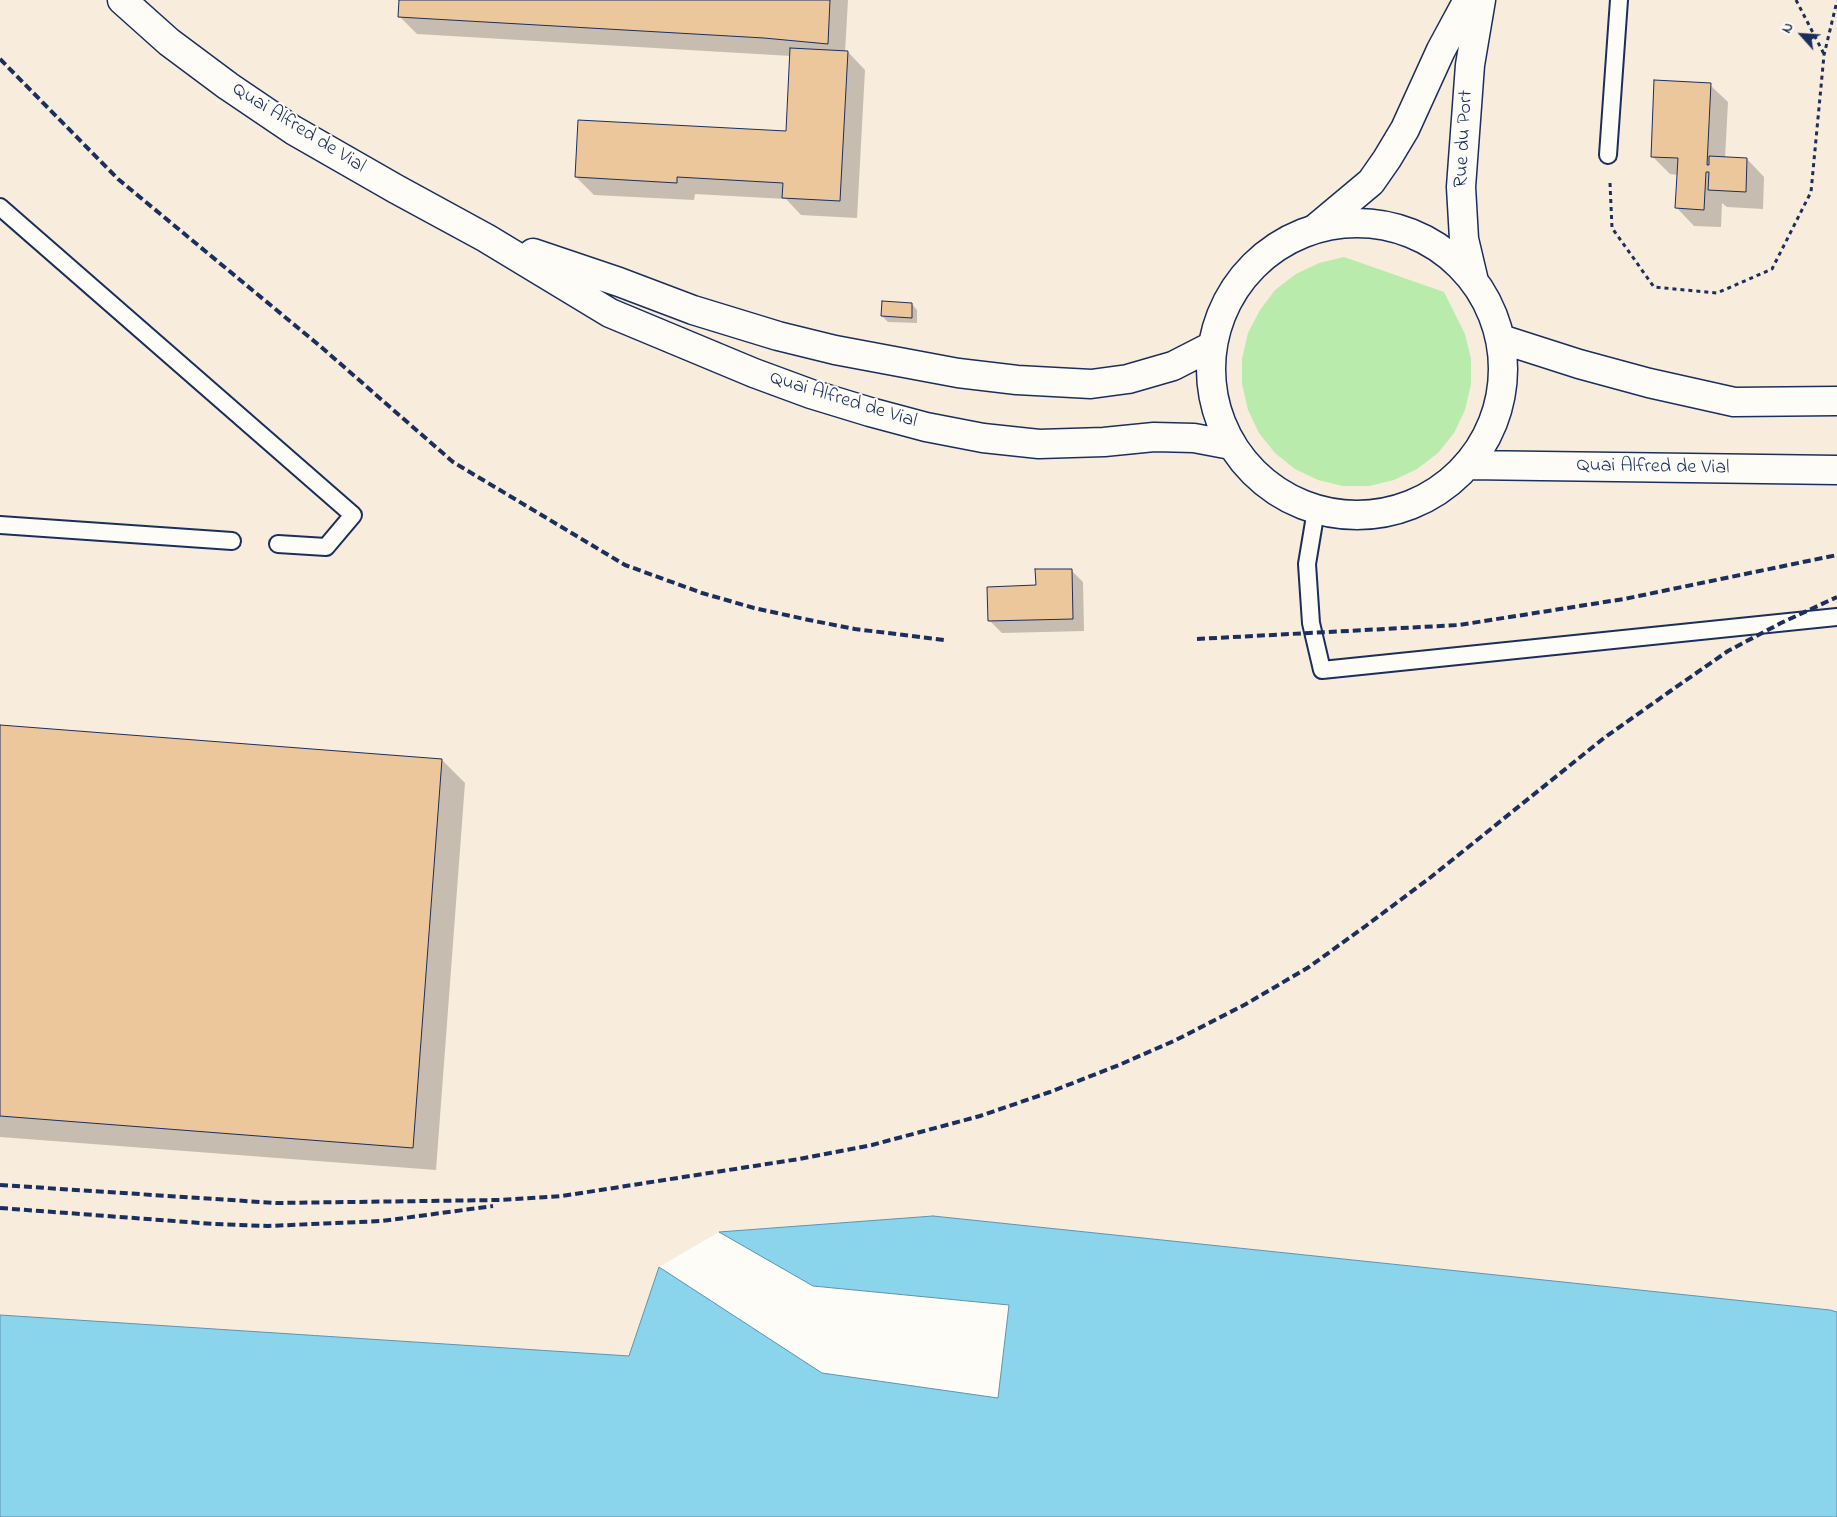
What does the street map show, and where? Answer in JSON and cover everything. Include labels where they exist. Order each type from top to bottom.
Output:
[{"type":"main road","name":"Quai Alfred de Vial","points":[[122,0],[169,42],[228,86],[293,130],[486,238],[610,313],[754,373],[810,394],[870,412],[926,427],[983,438],[1039,444],[1104,442],[1154,437],[1194,438],[1232,446]]},
{"type":"main road","name":"Rue du Port","points":[[1316,228],[1371,182],[1387,159],[1405,129],[1441,50],[1468,0]]},
{"type":"main road","name":"Rue du Port","points":[[1473,277],[1464,239],[1461,187],[1470,64],[1481,0]]},
{"type":"main road","points":[[1350,222],[1384,224],[1418,234],[1448,253],[1473,277],[1491,306],[1501,339],[1503,384],[1492,427],[1468,465],[1437,492],[1399,510],[1357,516],[1316,510],[1282,496],[1254,474],[1232,446],[1217,414],[1210,380],[1212,346],[1225,306],[1247,272],[1278,245],[1316,228],[1350,222]]},
{"type":"main road","name":"Quai Alfred de Vial","points":[[486,238],[619,282],[693,310],[778,336],[835,350],[958,373],[1017,380],[1091,384],[1128,379],[1173,366],[1212,346]]},
{"type":"main road","points":[[1501,339],[1579,364],[1649,383],[1734,402],[1837,401]]},
{"type":"main road","name":"Quai Alfred de Vial","points":[[1468,465],[1837,470]]},
{"type":"lane","points":[[1608,155],[1619,0]]},
{"type":"lane","points":[[0,207],[353,515],[326,547],[278,544]]},
{"type":"lane","points":[[1316,510],[1307,564],[1311,623],[1322,670],[1837,616]]},
{"type":"lane","points":[[0,525],[232,541]]},
{"type":"path","points":[[1796,0],[1824,55]]},
{"type":"path","points":[[1608,155],[1612,228],[1654,287],[1717,293],[1772,268],[1811,192],[1824,55],[1837,1]]},
{"type":"shaded area","points":[[0,0],[1837,0],[1837,1312],[933,1216],[719,1232],[659,1267],[629,1356],[0,1315]]},
{"type":"green space","points":[[1344,257],[1444,292],[1465,334],[1471,359],[1471,384],[1465,410],[1454,433],[1438,453],[1417,469],[1394,480],[1369,486],[1343,486],[1318,480],[1295,469],[1275,453],[1259,433],[1248,410],[1242,384],[1242,359],[1248,333],[1260,310],[1275,290],[1296,274],[1319,263]]},
{"type":"water","points":[[933,1216],[1837,1312],[1837,1517],[0,1517],[0,1315],[629,1356],[659,1267],[822,1373],[998,1398],[1009,1305],[813,1286],[719,1232]]},
{"type":"building","points":[[399,0],[830,0],[828,44],[764,38],[398,17]]},
{"type":"building","points":[[790,48],[848,51],[840,201],[782,198],[783,183],[677,177],[677,183],[575,177],[578,120],[786,131]]},
{"type":"building","points":[[1654,80],[1711,83],[1707,165],[1709,165],[1709,156],[1747,158],[1746,192],[1708,190],[1709,172],[1706,172],[1704,210],[1675,208],[1678,158],[1651,157]]},
{"type":"building","points":[[882,301],[912,303],[912,318],[881,316]]},
{"type":"building","points":[[1035,569],[1072,569],[1073,619],[988,621],[987,587],[1036,585]]},
{"type":"building","points":[[0,725],[442,759],[413,1148],[0,1116]]},
{"type":"railway","points":[[0,59],[118,179],[320,346],[453,462],[625,565],[702,593],[754,608],[855,629],[944,640]]},
{"type":"railway","points":[[1197,639],[1459,625],[1624,599],[1837,555]]},
{"type":"railway","points":[[0,1185],[276,1203],[500,1200],[562,1196],[799,1159],[872,1145],[980,1116],[1050,1092],[1176,1040],[1246,1004],[1309,967],[1431,877],[1604,738],[1669,692],[1728,651],[1781,623],[1837,597]]},
{"type":"railway","points":[[0,1208],[214,1224],[268,1226],[382,1221],[493,1206]]}]
